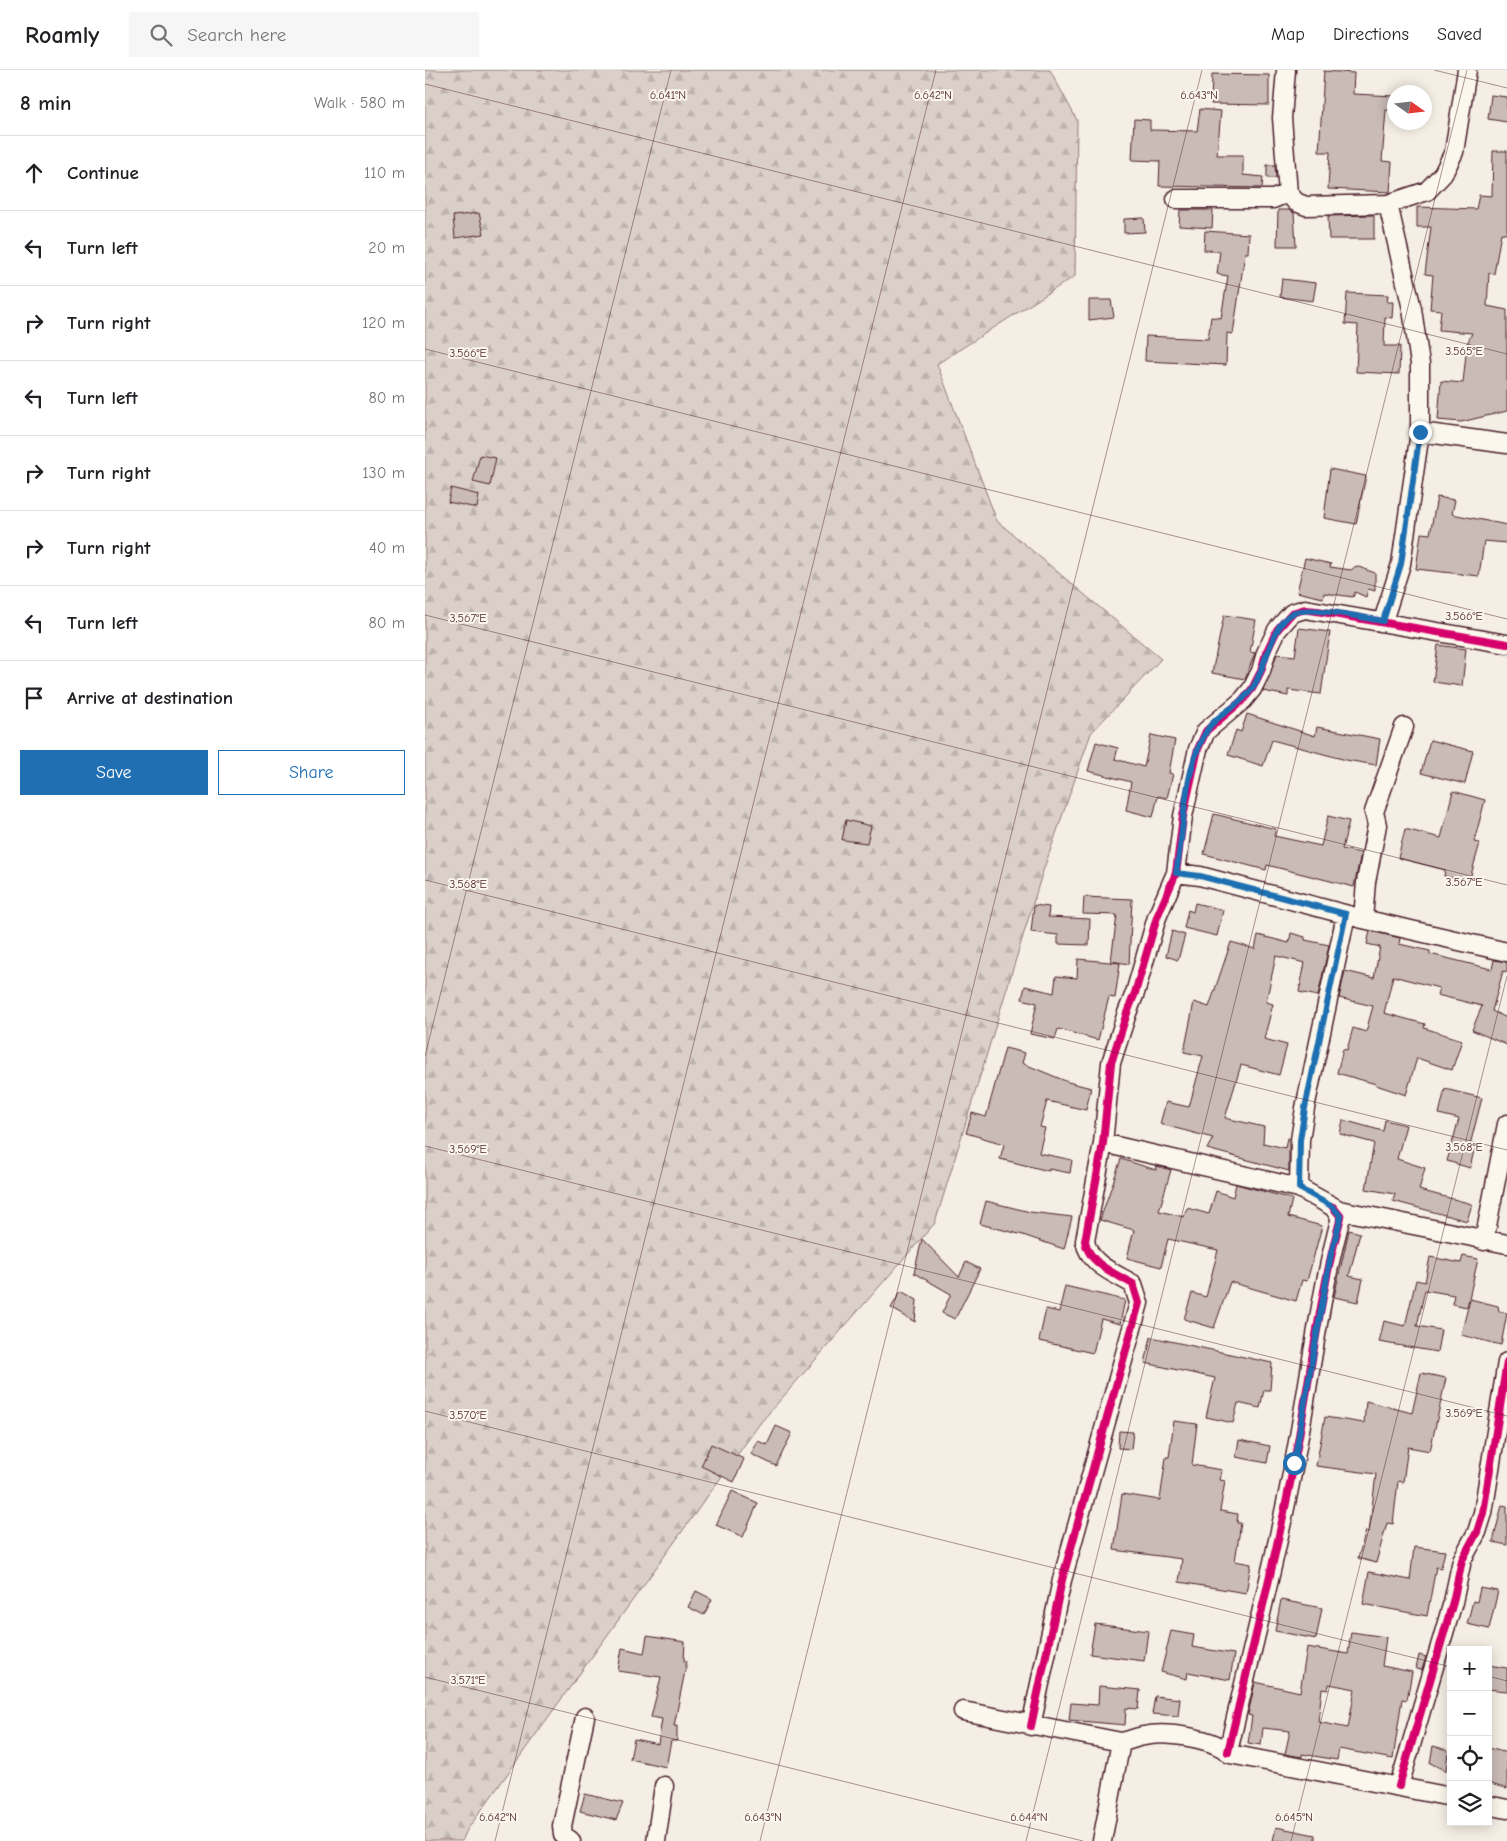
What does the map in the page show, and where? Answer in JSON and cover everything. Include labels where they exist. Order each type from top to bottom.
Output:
[{"type":"street","points":[[1286,70],[1282,118],[1288,193],[1295,202],[1305,206],[1387,204],[1427,191],[1443,174],[1454,152],[1459,132],[1467,70]]},
{"type":"street","points":[[1176,199],[1273,199],[1288,193]]},
{"type":"street","points":[[1383,621],[1401,564],[1420,432],[1420,364],[1412,309],[1387,204]]},
{"type":"street","points":[[1420,432],[1507,444]]},
{"type":"street","points":[[1031,1726],[1062,1580],[1139,1302],[1133,1284],[1100,1265],[1087,1250],[1087,1224],[1103,1142],[1111,1063],[1135,994],[1157,917],[1176,873],[1183,816],[1198,750],[1206,730],[1243,700],[1252,689],[1277,630],[1292,613],[1305,609],[1507,644]]},
{"type":"street","points":[[1299,1188],[1300,1140],[1305,1108],[1354,917],[1366,882],[1377,825],[1374,812],[1404,727]]},
{"type":"street","points":[[1176,873],[1200,876],[1354,917],[1507,952]]},
{"type":"street","points":[[1484,1241],[1507,1124]]},
{"type":"street","points":[[1103,1142],[1299,1188],[1333,1207],[1392,1223],[1507,1244]]},
{"type":"street","points":[[1228,1752],[1273,1563],[1294,1463],[1331,1254],[1341,1217],[1333,1207]]},
{"type":"street","points":[[1399,1786],[1453,1602],[1462,1560],[1477,1532],[1483,1513],[1507,1362]]},
{"type":"street","points":[[963,1711],[1031,1726],[1121,1742],[1144,1735],[1164,1735],[1207,1742],[1230,1754],[1447,1796]]},
{"type":"street","points":[[571,1841],[563,1835],[562,1826],[585,1717]]},
{"type":"street","points":[[1102,1841],[1121,1742]]},
{"type":"street","points":[[656,1841],[665,1786]]},
{"type":"street","points":[[1492,1806],[1507,1809]]},
{"type":"green space","points":[[425,70],[1050,70],[1077,120],[1075,276],[937,364],[997,521],[1161,659],[1091,733],[1042,874],[935,1223],[761,1422],[467,1830],[462,1841],[425,1841]]},
{"type":"building","points":[[1324,71],[1354,73],[1353,94],[1387,96],[1382,161],[1392,162],[1390,192],[1328,189],[1330,152],[1319,152]]},
{"type":"building","points":[[1212,74],[1269,75],[1269,105],[1211,104]]},
{"type":"building","points":[[1491,95],[1507,97],[1507,122],[1488,119]]},
{"type":"building","points":[[1200,109],[1221,111],[1217,155],[1243,155],[1243,175],[1263,177],[1262,188],[1159,186],[1160,161],[1132,160],[1134,119],[1150,120],[1150,130],[1197,131]]},
{"type":"building","points":[[1493,151],[1507,151],[1507,234],[1501,233],[1494,274],[1489,273],[1487,306],[1507,310],[1507,411],[1461,422],[1438,420],[1441,381],[1463,383],[1467,344],[1472,333],[1439,330],[1441,310],[1430,309],[1433,275],[1425,274],[1431,227],[1417,227],[1417,207],[1476,209],[1479,195],[1492,196]]},
{"type":"building","points":[[1267,165],[1275,165],[1276,178],[1267,178]]},
{"type":"building","points":[[1180,210],[1213,210],[1212,228],[1179,226]]},
{"type":"building","points":[[1278,210],[1289,210],[1294,213],[1296,246],[1277,246]]},
{"type":"building","points":[[479,213],[484,234],[455,238],[453,216]]},
{"type":"building","points":[[1374,215],[1374,239],[1329,239],[1328,216]]},
{"type":"building","points":[[1144,218],[1145,232],[1124,233],[1124,219]]},
{"type":"building","points":[[1205,231],[1249,234],[1248,253],[1245,253],[1233,334],[1227,333],[1226,365],[1145,361],[1146,336],[1208,339],[1211,317],[1221,318],[1228,276],[1217,274],[1220,251],[1204,250]]},
{"type":"building","points":[[1282,279],[1316,283],[1313,301],[1280,297]]},
{"type":"building","points":[[1347,293],[1388,295],[1387,302],[1393,302],[1392,318],[1385,317],[1384,346],[1400,346],[1399,374],[1356,372],[1358,325],[1345,324]]},
{"type":"building","points":[[1089,300],[1111,300],[1114,317],[1089,320]]},
{"type":"building","points":[[480,455],[496,458],[490,486],[473,482]]},
{"type":"building","points":[[1330,469],[1366,476],[1356,524],[1324,518]]},
{"type":"building","points":[[451,488],[479,495],[477,508],[448,502]]},
{"type":"building","points":[[1437,497],[1455,500],[1452,514],[1507,525],[1507,543],[1484,541],[1479,576],[1416,569],[1421,533],[1430,534]]},
{"type":"building","points":[[1305,558],[1331,564],[1330,567],[1351,570],[1356,566],[1375,573],[1375,591],[1368,589],[1366,597],[1355,592],[1353,597],[1324,593],[1323,598],[1297,592]]},
{"type":"building","points":[[1224,615],[1256,620],[1250,652],[1255,653],[1245,679],[1212,673]]},
{"type":"building","points":[[1299,628],[1330,632],[1321,694],[1288,690],[1288,696],[1263,691],[1277,654],[1295,656]]},
{"type":"building","points":[[1438,645],[1466,649],[1462,686],[1433,682]]},
{"type":"building","points":[[1247,714],[1315,736],[1317,727],[1380,739],[1376,765],[1346,760],[1272,740],[1263,766],[1228,755],[1236,730],[1241,732]]},
{"type":"building","points":[[1151,735],[1175,740],[1169,773],[1173,774],[1167,798],[1158,796],[1153,817],[1126,810],[1131,782],[1088,771],[1096,742],[1118,748],[1115,759],[1144,767]]},
{"type":"building","points":[[1430,740],[1473,751],[1465,784],[1421,773]]},
{"type":"building","points":[[1453,791],[1485,800],[1474,842],[1480,843],[1469,882],[1444,876],[1445,870],[1398,858],[1405,829],[1441,838]]},
{"type":"building","points":[[1214,814],[1276,829],[1274,836],[1321,846],[1328,816],[1349,821],[1342,849],[1361,853],[1354,887],[1267,865],[1266,870],[1204,854]]},
{"type":"building","points":[[846,820],[871,826],[867,843],[842,840]]},
{"type":"building","points":[[1084,897],[1132,899],[1129,964],[1111,961],[1117,915],[1083,914]]},
{"type":"building","points":[[1195,903],[1223,910],[1217,936],[1184,928],[1188,910],[1193,912]]},
{"type":"building","points":[[1034,905],[1049,907],[1048,917],[1090,919],[1089,945],[1058,944],[1058,935],[1031,932]]},
{"type":"building","points":[[1172,931],[1185,935],[1178,960],[1166,956]]},
{"type":"building","points":[[1370,931],[1400,938],[1399,944],[1430,951],[1430,954],[1487,968],[1492,969],[1494,960],[1507,962],[1507,972],[1503,971],[1492,1011],[1507,1018],[1507,1045],[1472,1030],[1482,1006],[1437,995],[1439,988],[1393,976],[1384,1013],[1425,1024],[1424,1028],[1462,1040],[1452,1070],[1417,1058],[1406,1095],[1337,1073],[1343,1049],[1347,1050],[1353,1028],[1366,1032],[1373,1006],[1339,998],[1345,971],[1374,978],[1380,947],[1367,944]]},
{"type":"building","points":[[1291,933],[1305,937],[1305,940],[1329,945],[1318,996],[1299,992],[1305,963],[1276,956],[1266,1002],[1273,1004],[1264,1039],[1287,1045],[1279,1075],[1241,1065],[1225,1118],[1264,1127],[1263,1143],[1285,1148],[1287,1138],[1289,1138],[1289,1171],[1207,1149],[1213,1138],[1160,1124],[1166,1102],[1189,1107],[1203,1056],[1184,1052],[1194,1002],[1209,1007],[1231,942],[1255,949],[1258,935],[1289,943]]},
{"type":"building","points":[[1078,959],[1120,963],[1115,998],[1109,997],[1098,1040],[1058,1029],[1055,1039],[1030,1034],[1037,1003],[1022,999],[1025,986],[1054,993],[1056,976],[1077,978]]},
{"type":"building","points":[[1005,1048],[1025,1053],[1022,1063],[1068,1082],[1091,1088],[1086,1110],[1047,1101],[1040,1127],[1045,1128],[1039,1153],[1072,1160],[1070,1173],[1049,1169],[1049,1171],[1000,1159],[1004,1144],[966,1133],[972,1113],[986,1117]]},
{"type":"building","points":[[1445,1089],[1482,1098],[1470,1145],[1475,1146],[1470,1168],[1447,1161],[1459,1119],[1439,1114]]},
{"type":"building","points":[[1343,1120],[1383,1131],[1385,1120],[1406,1125],[1397,1159],[1425,1168],[1419,1190],[1472,1204],[1467,1221],[1393,1201],[1395,1194],[1366,1189],[1374,1143],[1340,1134]]},
{"type":"building","points":[[1121,1159],[1156,1170],[1157,1166],[1171,1170],[1159,1211],[1184,1217],[1187,1208],[1209,1214],[1216,1191],[1233,1197],[1236,1184],[1292,1199],[1288,1217],[1322,1226],[1307,1281],[1302,1280],[1296,1301],[1230,1282],[1214,1328],[1184,1319],[1192,1293],[1206,1297],[1218,1250],[1168,1239],[1161,1267],[1127,1258],[1134,1230],[1100,1220]]},
{"type":"building","points":[[986,1201],[1030,1212],[1072,1217],[1064,1249],[1023,1235],[980,1224]]},
{"type":"building","points":[[1349,1230],[1360,1233],[1349,1276],[1363,1279],[1358,1302],[1334,1297]]},
{"type":"building","points":[[922,1239],[959,1277],[966,1262],[980,1269],[955,1319],[942,1313],[951,1294],[914,1273]]},
{"type":"building","points":[[1463,1256],[1478,1259],[1467,1307],[1452,1304],[1454,1295],[1425,1290],[1417,1326],[1441,1330],[1437,1352],[1379,1342],[1384,1321],[1405,1326],[1416,1280],[1425,1282],[1430,1257],[1461,1263]]},
{"type":"building","points":[[1065,1286],[1125,1300],[1120,1324],[1101,1319],[1093,1353],[1039,1341],[1046,1309],[1059,1312]]},
{"type":"building","points":[[901,1291],[917,1300],[915,1322],[891,1308]]},
{"type":"building","points":[[1470,1299],[1498,1306],[1499,1311],[1507,1313],[1501,1345],[1461,1335]]},
{"type":"building","points":[[1151,1337],[1272,1363],[1270,1390],[1264,1390],[1260,1408],[1238,1403],[1233,1423],[1206,1417],[1215,1378],[1145,1363]]},
{"type":"building","points":[[1421,1373],[1446,1378],[1430,1451],[1408,1447],[1403,1482],[1398,1481],[1393,1524],[1387,1523],[1376,1563],[1358,1558],[1366,1531],[1369,1532],[1376,1474],[1316,1466],[1325,1417],[1364,1423],[1366,1401],[1412,1413]]},
{"type":"building","points":[[1174,1421],[1197,1424],[1192,1465],[1222,1470],[1220,1480],[1225,1481],[1220,1511],[1238,1514],[1237,1523],[1241,1523],[1235,1561],[1251,1564],[1246,1593],[1179,1582],[1182,1559],[1114,1550],[1122,1494],[1160,1500],[1166,1457],[1169,1457]]},
{"type":"building","points":[[776,1426],[792,1433],[776,1466],[751,1454],[758,1441],[767,1445]]},
{"type":"building","points":[[1119,1431],[1133,1432],[1131,1449],[1118,1448]]},
{"type":"building","points":[[1239,1440],[1270,1446],[1267,1463],[1236,1457]]},
{"type":"building","points":[[711,1444],[744,1459],[734,1482],[701,1466]]},
{"type":"building","points":[[732,1491],[758,1503],[743,1537],[716,1525]]},
{"type":"building","points":[[1502,1505],[1507,1506],[1507,1545],[1493,1542]]},
{"type":"building","points":[[1414,1547],[1445,1551],[1441,1568],[1436,1567],[1427,1616],[1363,1604],[1369,1572],[1410,1580]]},
{"type":"building","points":[[1480,1588],[1498,1591],[1489,1629],[1467,1624],[1473,1601],[1477,1602]]},
{"type":"building","points":[[696,1591],[712,1599],[704,1615],[688,1607]]},
{"type":"building","points":[[1281,1600],[1322,1608],[1316,1639],[1275,1631]]},
{"type":"building","points":[[1095,1624],[1148,1631],[1144,1661],[1090,1654]]},
{"type":"building","points":[[1171,1631],[1194,1635],[1192,1647],[1234,1654],[1230,1680],[1188,1672],[1187,1679],[1161,1672]]},
{"type":"building","points":[[1351,1632],[1386,1637],[1382,1666],[1412,1672],[1407,1700],[1402,1699],[1393,1759],[1339,1749],[1337,1760],[1302,1754],[1302,1757],[1285,1754],[1290,1731],[1263,1728],[1261,1745],[1248,1743],[1252,1716],[1248,1715],[1255,1682],[1300,1692],[1307,1647],[1348,1654]],"holes":[[[1329,1684],[1355,1689],[1348,1728],[1318,1722],[1322,1689],[1328,1690]]]},
{"type":"building","points":[[647,1636],[685,1642],[684,1661],[687,1661],[674,1726],[677,1726],[677,1741],[671,1741],[666,1767],[630,1759],[634,1739],[658,1744],[662,1719],[651,1717],[661,1677],[618,1671],[622,1648],[644,1653]]},
{"type":"building","points":[[1419,1655],[1426,1657],[1422,1670],[1416,1669]]},
{"type":"building","points":[[1492,1666],[1507,1668],[1507,1691],[1492,1689]]},
{"type":"building","points":[[1099,1686],[1140,1690],[1138,1709],[1126,1708],[1125,1725],[1069,1720],[1071,1703],[1098,1705]]},
{"type":"building","points":[[1155,1696],[1180,1699],[1178,1716],[1152,1714]]},
{"type":"building","points":[[1433,1746],[1447,1750],[1446,1771],[1430,1763]]},
{"type":"building","points":[[1492,1749],[1507,1753],[1507,1789],[1492,1784]]},
{"type":"building","points":[[585,1794],[623,1803],[616,1820],[580,1811]]},
{"type":"building","points":[[1276,1827],[1315,1835],[1315,1841],[1273,1841]]},
{"type":"cycle path","points":[[1031,1726],[1062,1580],[1139,1303],[1133,1284],[1097,1262],[1087,1249],[1085,1241],[1103,1143],[1111,1063],[1135,993],[1157,917],[1176,873],[1183,816],[1198,749],[1206,731],[1243,700],[1252,689],[1277,630],[1292,613],[1305,609],[1507,644]]},
{"type":"cycle path","points":[[1228,1752],[1271,1571],[1300,1432],[1321,1308],[1341,1217],[1333,1207]]},
{"type":"cycle path","points":[[1399,1786],[1453,1602],[1462,1560],[1477,1532],[1483,1513],[1507,1362]]},
{"type":"route","points":[[1294,1463],[1331,1254],[1341,1217],[1333,1207],[1299,1188],[1300,1140],[1346,914],[1200,876],[1176,873],[1179,845],[1191,775],[1206,730],[1243,700],[1252,689],[1277,630],[1292,613],[1305,609],[1383,621],[1401,564],[1420,432]]}]
